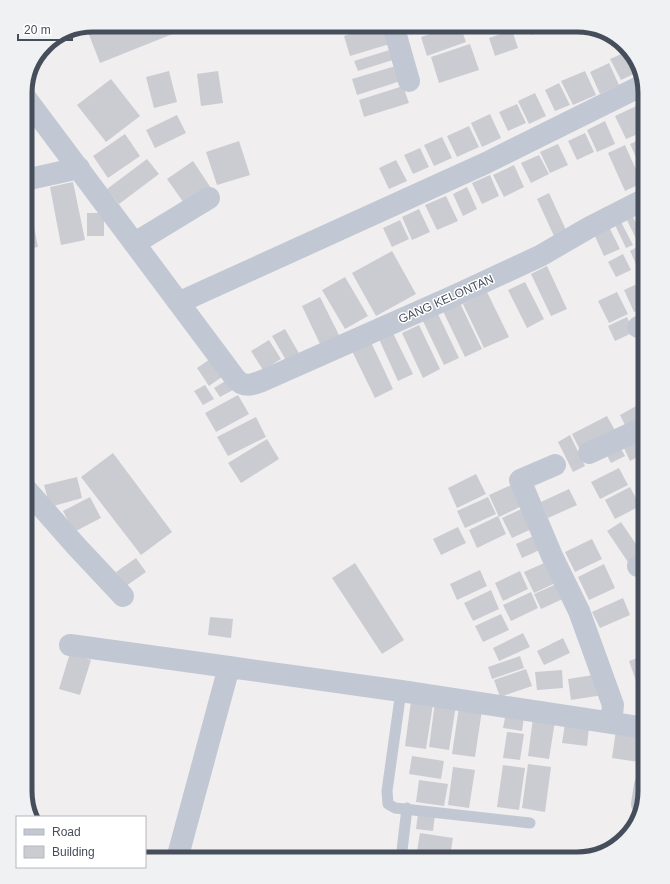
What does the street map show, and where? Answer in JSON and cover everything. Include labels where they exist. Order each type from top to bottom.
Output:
[{"type":"street","points":[[395,32],[409,81]]},
{"type":"street","points":[[32,106],[180,302],[486,163],[637,88]]},
{"type":"street","points":[[32,178],[79,168]]},
{"type":"street","points":[[135,244],[209,198]]},
{"type":"street","name":"GANG KELONTAN","points":[[180,302],[235,378],[241,384],[247,385],[262,381],[540,256],[590,227],[638,203]]},
{"type":"street","points":[[589,453],[638,430]]},
{"type":"street","points":[[555,466],[520,480],[552,556],[579,611],[613,705],[611,723]]},
{"type":"street","points":[[32,496],[123,596]]},
{"type":"street","points":[[70,645],[401,691],[638,727]]},
{"type":"street","points":[[179,852],[229,667]]},
{"type":"lane","points":[[401,691],[386,798],[388,804],[391,806],[530,823]]},
{"type":"lane","points":[[403,852],[407,808]]},
{"type":"building","points":[[88,32],[178,32],[100,63]]},
{"type":"building","points":[[356,32],[390,32],[393,43],[350,56],[344,36]]},
{"type":"building","points":[[436,32],[462,32],[466,42],[427,56],[421,37]]},
{"type":"building","points":[[506,32],[513,32],[518,48],[495,56],[489,38]]},
{"type":"building","points":[[531,32],[540,32],[532,35]]},
{"type":"building","points":[[470,44],[479,70],[439,83],[431,57]]},
{"type":"building","points":[[396,48],[399,58],[358,71],[354,61]]},
{"type":"building","points":[[623,53],[628,59],[635,73],[621,80],[610,59]]},
{"type":"building","points":[[609,63],[619,85],[600,94],[590,72]]},
{"type":"building","points":[[399,65],[404,80],[357,95],[352,79]]},
{"type":"building","points":[[169,71],[177,102],[154,108],[146,77]]},
{"type":"building","points":[[218,71],[223,103],[201,106],[197,74]]},
{"type":"building","points":[[585,71],[596,95],[573,105],[561,81]]},
{"type":"building","points":[[111,79],[140,116],[106,142],[77,105]]},
{"type":"building","points":[[559,83],[570,105],[555,111],[545,90]]},
{"type":"building","points":[[403,86],[409,103],[364,117],[359,100]]},
{"type":"building","points":[[535,93],[546,116],[529,124],[518,101]]},
{"type":"building","points":[[517,104],[526,123],[508,131],[499,112]]},
{"type":"building","points":[[638,105],[638,134],[626,139],[615,116]]},
{"type":"building","points":[[490,114],[501,138],[482,147],[471,123]]},
{"type":"building","points":[[177,115],[186,133],[155,148],[146,130]]},
{"type":"building","points":[[605,121],[615,144],[597,152],[587,130]]},
{"type":"building","points":[[469,126],[479,147],[457,157],[447,136]]},
{"type":"building","points":[[585,133],[594,152],[577,160],[568,141]]},
{"type":"building","points":[[125,134],[140,156],[108,178],[93,156]]},
{"type":"building","points":[[442,137],[452,158],[434,166],[424,145]]},
{"type":"building","points":[[638,140],[638,162],[630,144]]},
{"type":"building","points":[[239,141],[250,175],[217,185],[206,152]]},
{"type":"building","points":[[558,144],[568,165],[550,173],[540,152]]},
{"type":"building","points":[[625,145],[638,174],[638,185],[625,191],[608,153]]},
{"type":"building","points":[[420,148],[429,167],[413,174],[404,155]]},
{"type":"building","points":[[539,155],[549,174],[531,183],[521,163]]},
{"type":"building","points":[[147,159],[159,174],[119,204],[107,189]]},
{"type":"building","points":[[396,160],[407,181],[389,189],[379,168]]},
{"type":"building","points":[[193,161],[211,188],[186,206],[167,179]]},
{"type":"building","points":[[514,165],[524,187],[504,197],[493,175]]},
{"type":"building","points":[[490,175],[499,196],[482,204],[472,183]]},
{"type":"building","points":[[73,182],[85,240],[61,245],[50,187]]},
{"type":"building","points":[[467,187],[477,209],[463,216],[453,194]]},
{"type":"building","points":[[549,193],[566,230],[554,236],[537,199]]},
{"type":"building","points":[[446,196],[458,221],[437,230],[425,205]]},
{"type":"building","points":[[419,209],[430,232],[412,240],[402,217]]},
{"type":"building","points":[[87,213],[104,213],[104,236],[87,236]]},
{"type":"building","points":[[632,215],[638,227],[638,243],[626,218]]},
{"type":"building","points":[[32,217],[38,247],[32,248]]},
{"type":"building","points":[[400,220],[409,239],[392,247],[383,228]]},
{"type":"building","points":[[621,222],[633,245],[626,248],[615,225]]},
{"type":"building","points":[[609,227],[620,249],[604,256],[594,234]]},
{"type":"building","points":[[638,247],[638,266],[637,266],[630,251]]},
{"type":"building","points":[[392,251],[416,294],[376,316],[352,273]]},
{"type":"building","points":[[623,254],[631,270],[616,277],[608,262]]},
{"type":"building","points":[[547,266],[567,309],[551,316],[531,274]]},
{"type":"building","points":[[345,277],[368,316],[345,329],[322,290]]},
{"type":"building","points":[[525,282],[544,319],[527,328],[508,290]]},
{"type":"building","points":[[637,284],[638,310],[634,312],[624,290]]},
{"type":"building","points":[[487,292],[509,337],[484,348],[463,304]]},
{"type":"building","points":[[617,292],[628,314],[609,323],[598,301]]},
{"type":"building","points":[[320,297],[340,337],[321,346],[302,306]]},
{"type":"building","points":[[458,299],[482,349],[465,357],[441,307]]},
{"type":"building","points":[[437,312],[459,358],[444,365],[422,319]]},
{"type":"building","points":[[627,317],[634,332],[615,341],[608,326]]},
{"type":"building","points":[[419,325],[440,369],[423,378],[402,333]]},
{"type":"building","points":[[285,329],[300,355],[287,362],[272,336]]},
{"type":"building","points":[[392,331],[413,374],[398,381],[378,337]]},
{"type":"building","points":[[269,340],[281,359],[263,370],[251,351]]},
{"type":"building","points":[[371,342],[393,389],[375,398],[352,351]]},
{"type":"building","points":[[213,357],[226,374],[209,386],[197,368]]},
{"type":"building","points":[[227,380],[233,390],[220,397],[214,388]]},
{"type":"building","points":[[205,385],[214,399],[203,405],[194,391]]},
{"type":"building","points":[[238,395],[249,414],[216,432],[205,413]]},
{"type":"building","points":[[638,405],[638,423],[628,431],[620,415]]},
{"type":"building","points":[[607,416],[617,434],[581,452],[572,434]]},
{"type":"building","points":[[256,417],[266,437],[228,456],[217,437]]},
{"type":"building","points":[[570,435],[585,466],[573,472],[558,442]]},
{"type":"building","points":[[638,436],[638,457],[630,461],[622,444]]},
{"type":"building","points":[[267,439],[279,459],[241,483],[228,463]]},
{"type":"building","points":[[618,443],[625,456],[611,463],[604,450]]},
{"type":"building","points":[[113,453],[172,532],[141,555],[81,477]]},
{"type":"building","points":[[619,468],[628,485],[600,499],[591,482]]},
{"type":"building","points":[[476,474],[486,494],[457,508],[448,488]]},
{"type":"building","points":[[77,477],[82,498],[50,507],[44,485]]},
{"type":"building","points":[[518,482],[528,503],[499,517],[489,495]]},
{"type":"building","points":[[630,487],[638,502],[638,507],[615,519],[605,500]]},
{"type":"building","points":[[569,489],[577,505],[548,518],[541,502]]},
{"type":"building","points":[[90,497],[101,518],[74,532],[63,511]]},
{"type":"building","points":[[488,497],[496,514],[465,528],[457,511]]},
{"type":"building","points":[[528,506],[538,526],[512,538],[502,518]]},
{"type":"building","points":[[498,516],[506,534],[477,548],[469,530]]},
{"type":"building","points":[[621,522],[638,547],[638,560],[630,565],[607,531]]},
{"type":"building","points":[[458,527],[466,543],[441,555],[433,539]]},
{"type":"building","points":[[538,534],[544,548],[522,558],[516,544]]},
{"type":"building","points":[[592,539],[602,559],[575,572],[565,552]]},
{"type":"building","points":[[136,558],[146,572],[126,586],[116,572]]},
{"type":"building","points":[[551,560],[560,581],[534,593],[524,572]]},
{"type":"building","points":[[355,563],[404,640],[382,654],[332,578]]},
{"type":"building","points":[[604,564],[615,588],[589,600],[578,577]]},
{"type":"building","points":[[480,570],[487,586],[457,600],[450,584]]},
{"type":"building","points":[[520,571],[528,589],[503,601],[495,583]]},
{"type":"building","points":[[561,582],[567,597],[541,609],[534,594]]},
{"type":"building","points":[[491,590],[499,609],[473,621],[464,603]]},
{"type":"building","points":[[531,592],[538,608],[511,621],[503,605]]},
{"type":"building","points":[[623,598],[630,615],[600,628],[592,612]]},
{"type":"building","points":[[501,614],[509,630],[483,642],[475,626]]},
{"type":"building","points":[[210,617],[233,619],[231,638],[208,635]]},
{"type":"building","points":[[523,633],[530,647],[499,661],[493,648]]},
{"type":"building","points":[[563,638],[570,653],[544,665],[537,651]]},
{"type":"building","points":[[70,653],[91,660],[80,695],[59,689]]},
{"type":"building","points":[[520,656],[524,668],[492,679],[488,667]]},
{"type":"building","points":[[638,658],[638,686],[629,661]]},
{"type":"building","points":[[526,669],[532,686],[500,697],[494,680]]},
{"type":"building","points":[[562,670],[563,688],[537,690],[535,672]]},
{"type":"building","points":[[600,674],[603,695],[571,700],[568,679]]},
{"type":"building","points":[[411,701],[433,704],[426,749],[405,746]]},
{"type":"building","points":[[435,702],[456,705],[449,750],[429,747]]},
{"type":"building","points":[[459,707],[482,710],[475,757],[452,754]]},
{"type":"building","points":[[506,713],[524,716],[522,731],[503,728]]},
{"type":"building","points":[[533,718],[555,721],[549,759],[528,756]]},
{"type":"building","points":[[565,724],[589,727],[587,746],[562,743]]},
{"type":"building","points":[[616,730],[638,733],[638,762],[612,758]]},
{"type":"building","points":[[507,732],[524,734],[520,760],[503,758]]},
{"type":"building","points":[[412,756],[444,761],[441,779],[409,774]]},
{"type":"building","points":[[528,764],[551,767],[545,812],[522,808]]},
{"type":"building","points":[[503,765],[525,768],[519,810],[497,807]]},
{"type":"building","points":[[453,767],[475,770],[469,808],[448,805]]},
{"type":"building","points":[[419,780],[448,784],[444,806],[416,802]]},
{"type":"building","points":[[418,813],[435,815],[433,831],[416,829]]},
{"type":"building","points":[[420,833],[453,838],[451,852],[417,851]]}]
